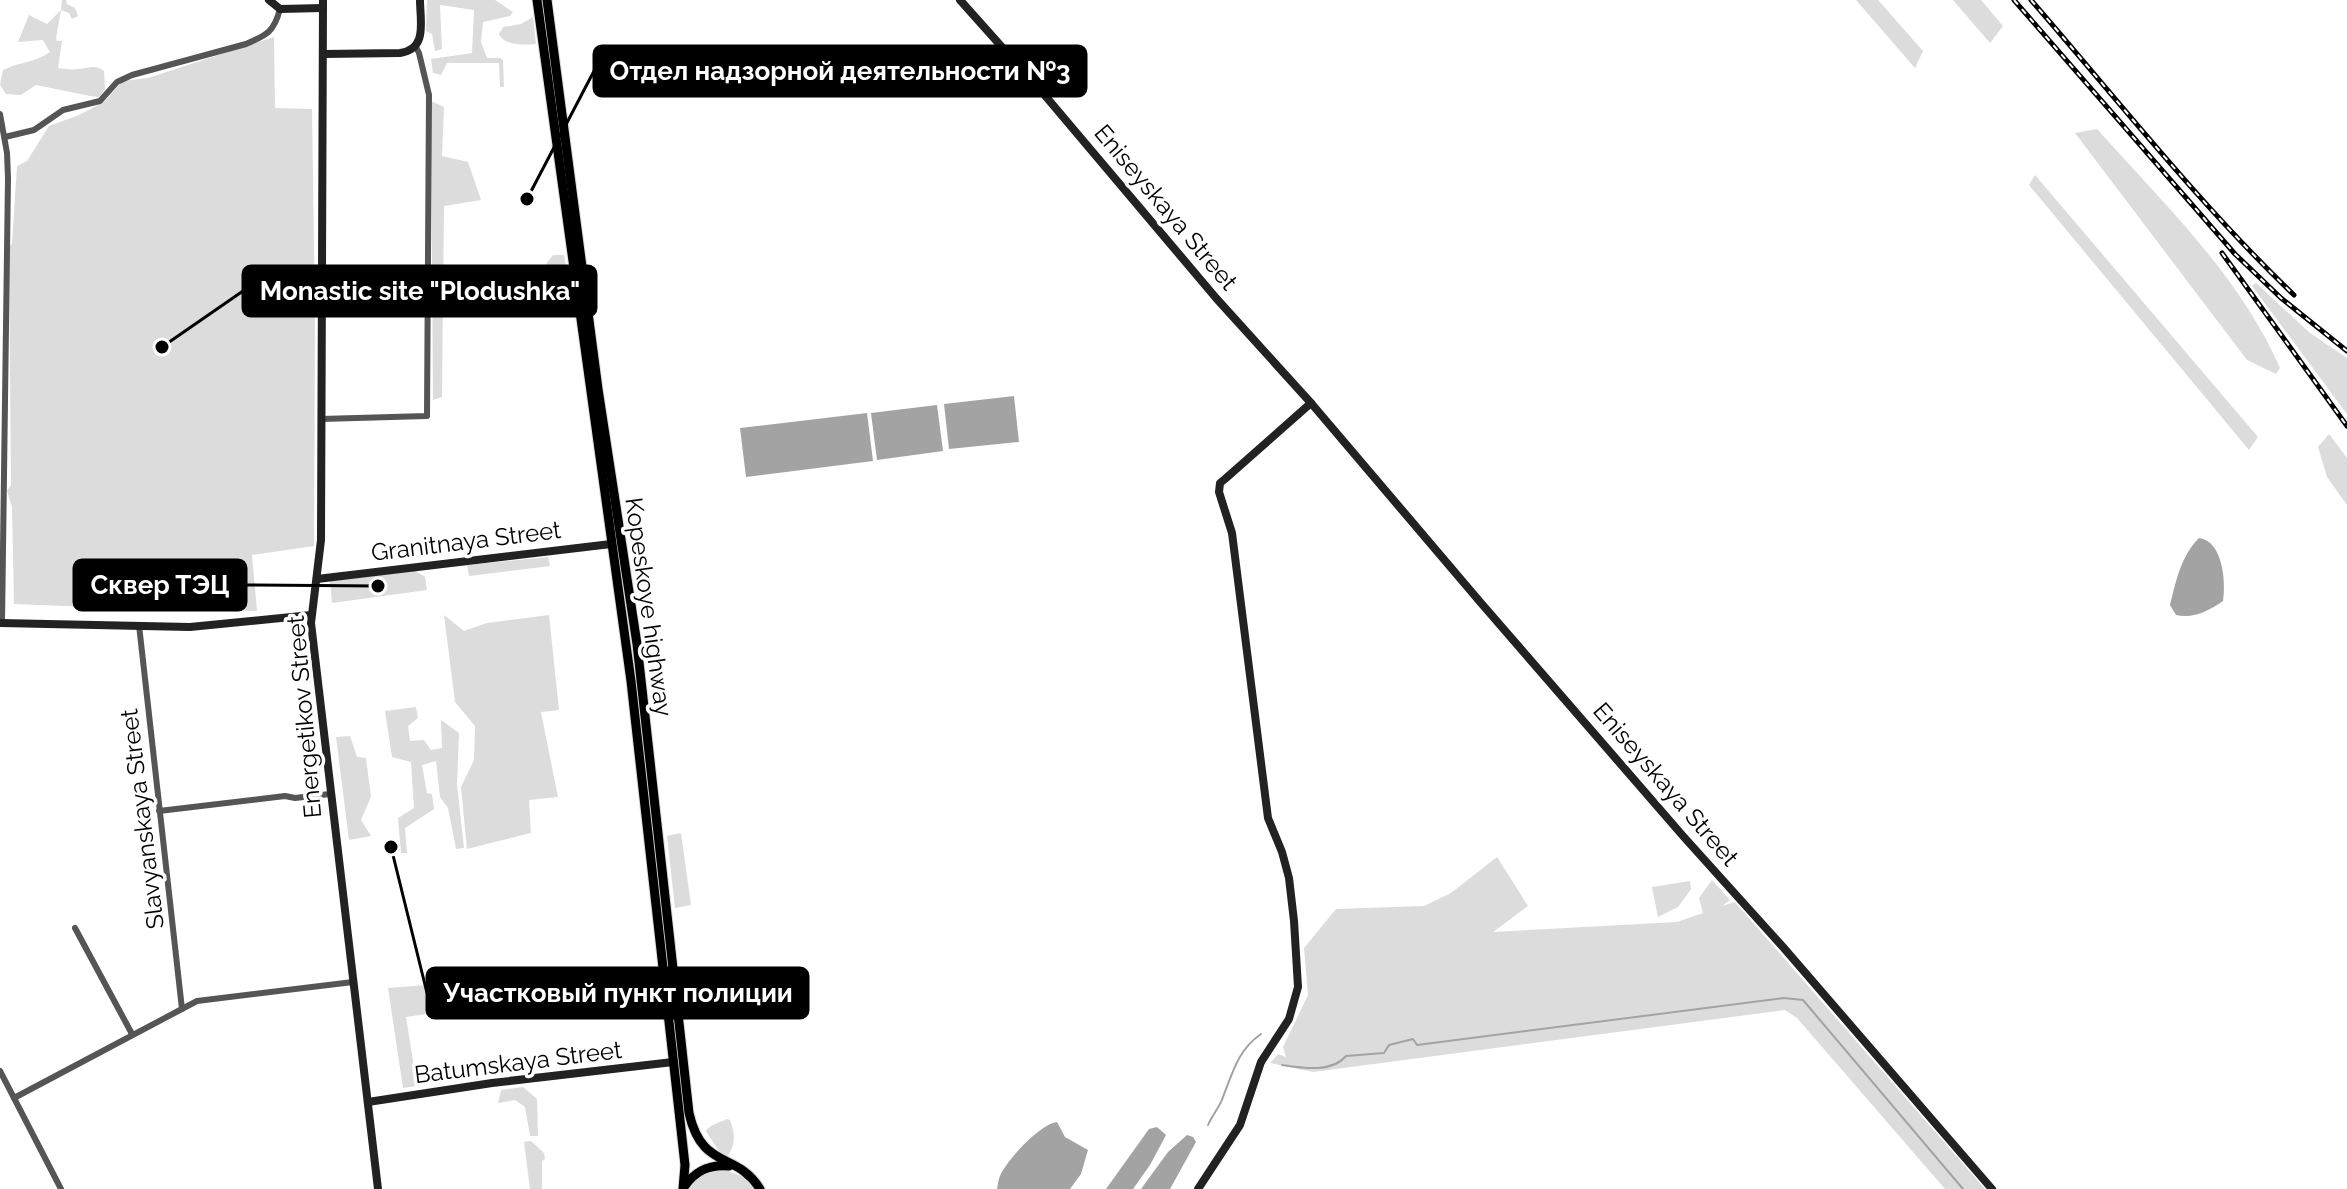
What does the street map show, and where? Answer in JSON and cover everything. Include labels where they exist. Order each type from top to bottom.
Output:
[{"type":"main road","name":"Kopeskoye highway","points":[[537,0],[573,230],[616,543],[685,1165],[684,1188]]},
{"type":"main road","name":"Kopeskoye highway","points":[[547,0],[568,197]]},
{"type":"main road","name":"Kopeskoye highway","points":[[616,543],[637,644],[689,1113],[701,1145],[751,1177],[760,1189]]},
{"type":"main road","points":[[684,1188],[692,1177],[708,1167],[739,1169]]},
{"type":"street","points":[[269,0],[280,9],[323,4]]},
{"type":"street","points":[[324,54],[403,53],[416,47],[421,37],[420,0]]},
{"type":"street","name":"Eniseyskaya Street","points":[[960,0],[1992,1189]]},
{"type":"street","name":"Energetikov Street","points":[[323,4],[321,540],[311,615],[378,1189]]},
{"type":"street","points":[[5,137],[34,130],[63,110],[100,101],[117,82],[132,75],[262,38],[272,31],[280,9]]},
{"type":"street","points":[[321,419],[427,416],[429,95],[416,47]]},
{"type":"street","points":[[0,114],[8,163],[4,228],[1,623],[190,627],[311,615]]},
{"type":"street","points":[[1198,1189],[1240,1125],[1261,1062],[1289,1019],[1298,987],[1296,938],[1286,866],[1268,818],[1232,533],[1219,492],[1220,483],[1311,403]]},
{"type":"street","name":"Granitnaya Street","points":[[317,579],[616,543]]},
{"type":"street","name":"Slavyanskaya Street","points":[[139,625],[182,1009]]},
{"type":"street","points":[[159,811],[285,796],[295,798],[330,794]]},
{"type":"street","points":[[75,928],[132,1034]]},
{"type":"street","points":[[14,1098],[201,1000],[353,982]]},
{"type":"street","name":"Batumskaya Street","points":[[368,1102],[492,1083],[673,1062]]},
{"type":"street","points":[[0,1071],[61,1189]]},
{"type":"shaded area","points":[[62,0],[66,0],[78,16],[72,19],[69,13],[61,10]]},
{"type":"shaded area","points":[[427,0],[495,0],[513,12],[510,16],[483,22],[481,42],[487,58],[503,60],[504,87],[500,87],[499,63],[447,63],[441,75],[433,73],[431,59],[472,53],[474,10],[440,5],[442,49],[435,51],[432,34],[426,31]]},
{"type":"shaded area","points":[[1856,0],[1878,0],[1923,51],[1915,68]]},
{"type":"shaded area","points":[[1953,0],[1981,0],[2003,26],[1990,43]]},
{"type":"shaded area","points":[[61,10],[56,38],[62,41],[58,68],[101,69],[104,71],[105,89],[99,97],[36,85],[21,95],[6,94],[0,85],[3,70],[50,52],[43,40],[18,42],[29,15],[47,24]]},
{"type":"shaded area","points":[[533,17],[536,44],[510,43],[499,34],[503,27],[521,24]]},
{"type":"shaded area","points":[[274,37],[275,108],[312,109],[314,546],[252,555],[257,611],[14,604],[12,507],[7,491],[11,485],[9,248],[12,243],[17,166],[27,161],[49,126],[104,102],[123,81],[148,78]]},
{"type":"shaded area","points":[[431,101],[444,107],[442,156],[468,162],[481,200],[444,206],[442,397],[433,400]]},
{"type":"shaded area","points":[[2097,129],[2222,271],[2263,334],[2280,368],[2276,374],[2247,360],[2075,133]]},
{"type":"shaded area","points":[[2035,175],[2258,437],[2249,450],[2029,185]]},
{"type":"shaded area","points":[[553,255],[564,255],[570,289],[557,293],[550,290],[546,264]]},
{"type":"shaded area","points":[[2256,283],[2310,333],[2347,358],[2347,414],[2252,286]]},
{"type":"shaded area","points":[[1014,396],[1019,442],[949,449],[944,404]]},
{"type":"shaded area","points":[[937,405],[943,451],[877,460],[871,413]]},
{"type":"shaded area","points":[[867,413],[873,461],[746,477],[740,428]]},
{"type":"shaded area","points":[[2329,434],[2347,458],[2347,505],[2327,477],[2318,447]]},
{"type":"shaded area","points":[[2199,538],[2213,546],[2218,554],[2223,574],[2223,601],[2201,613],[2176,615],[2170,605],[2177,578],[2183,561]]},
{"type":"shaded area","points":[[548,557],[550,566],[469,576],[467,565]]},
{"type":"shaded area","points":[[416,571],[425,577],[427,590],[332,603],[330,581]]},
{"type":"shaded area","points":[[444,615],[464,631],[487,623],[549,615],[559,710],[541,712],[558,797],[529,800],[531,833],[467,849],[461,787],[474,760],[475,726],[455,702]]},
{"type":"shaded area","points":[[416,707],[418,718],[408,726],[410,741],[424,740],[431,750],[442,748],[441,720],[459,733],[457,785],[464,848],[456,849],[448,808],[440,797],[436,761],[422,765],[427,793],[432,794],[434,809],[405,828],[407,853],[401,853],[398,818],[414,808],[411,762],[392,757],[385,711]]},
{"type":"shaded area","points":[[350,736],[357,757],[366,758],[371,797],[361,820],[371,836],[349,840],[336,737]]},
{"type":"shaded area","points":[[681,833],[691,905],[675,908],[667,836]]},
{"type":"shaded area","points":[[1497,857],[1528,906],[1493,932],[1677,922],[1703,913],[1699,898],[1712,880],[1730,900],[1722,906],[1735,902],[1985,1189],[1945,1189],[1797,1018],[1785,1010],[1313,1072],[1270,1063],[1278,1054],[1286,1057],[1283,1047],[1308,995],[1304,948],[1336,909],[1424,906],[1451,893]]},
{"type":"shaded area","points":[[1690,881],[1691,889],[1678,907],[1658,917],[1652,887]]},
{"type":"shaded area","points":[[440,984],[447,1007],[433,1013],[406,1017],[417,1086],[403,1088],[388,988]]},
{"type":"shaded area","points":[[523,1087],[537,1099],[538,1136],[530,1136],[525,1107],[515,1100],[498,1103],[501,1090]]},
{"type":"shaded area","points":[[730,1120],[734,1138],[728,1156],[720,1153],[706,1131]]},
{"type":"shaded area","points":[[1057,1122],[1065,1137],[1088,1150],[1081,1174],[1070,1189],[997,1189],[1000,1176],[1017,1152],[1042,1129]]},
{"type":"shaded area","points":[[1157,1127],[1166,1135],[1133,1189],[1106,1189],[1149,1129]]},
{"type":"shaded area","points":[[1187,1135],[1196,1142],[1170,1189],[1141,1189],[1168,1152]]},
{"type":"shaded area","points":[[531,1141],[544,1153],[542,1189],[530,1189],[524,1142]]},
{"type":"shaded area","points":[[725,1170],[744,1177],[754,1189],[688,1189],[704,1175]]},
{"type":"waterway","points":[[1282,1065],[1325,1067],[1346,1056],[1384,1053],[1389,1045],[1413,1039],[1417,1045],[1784,998],[1803,1000],[1963,1189]]},
{"type":"waterway","points":[[1208,1125],[1242,1054],[1261,1034]]},
{"type":"railway","points":[[2014,0],[2235,254],[2281,298],[2347,351]]},
{"type":"railway","points":[[2031,0],[2192,188],[2294,295]]},
{"type":"railway","points":[[2222,253],[2347,426]]},
{"type":"place","name":"Отдел надзорной деятельности №3","points":[[527,199]]},
{"type":"place","name":"Monastic site \"Plodushka\"","points":[[162,347]]},
{"type":"place","name":"Сквер ТЭЦ","points":[[378,586]]},
{"type":"place","name":"Участковый пункт полиции","points":[[391,847]]}]
